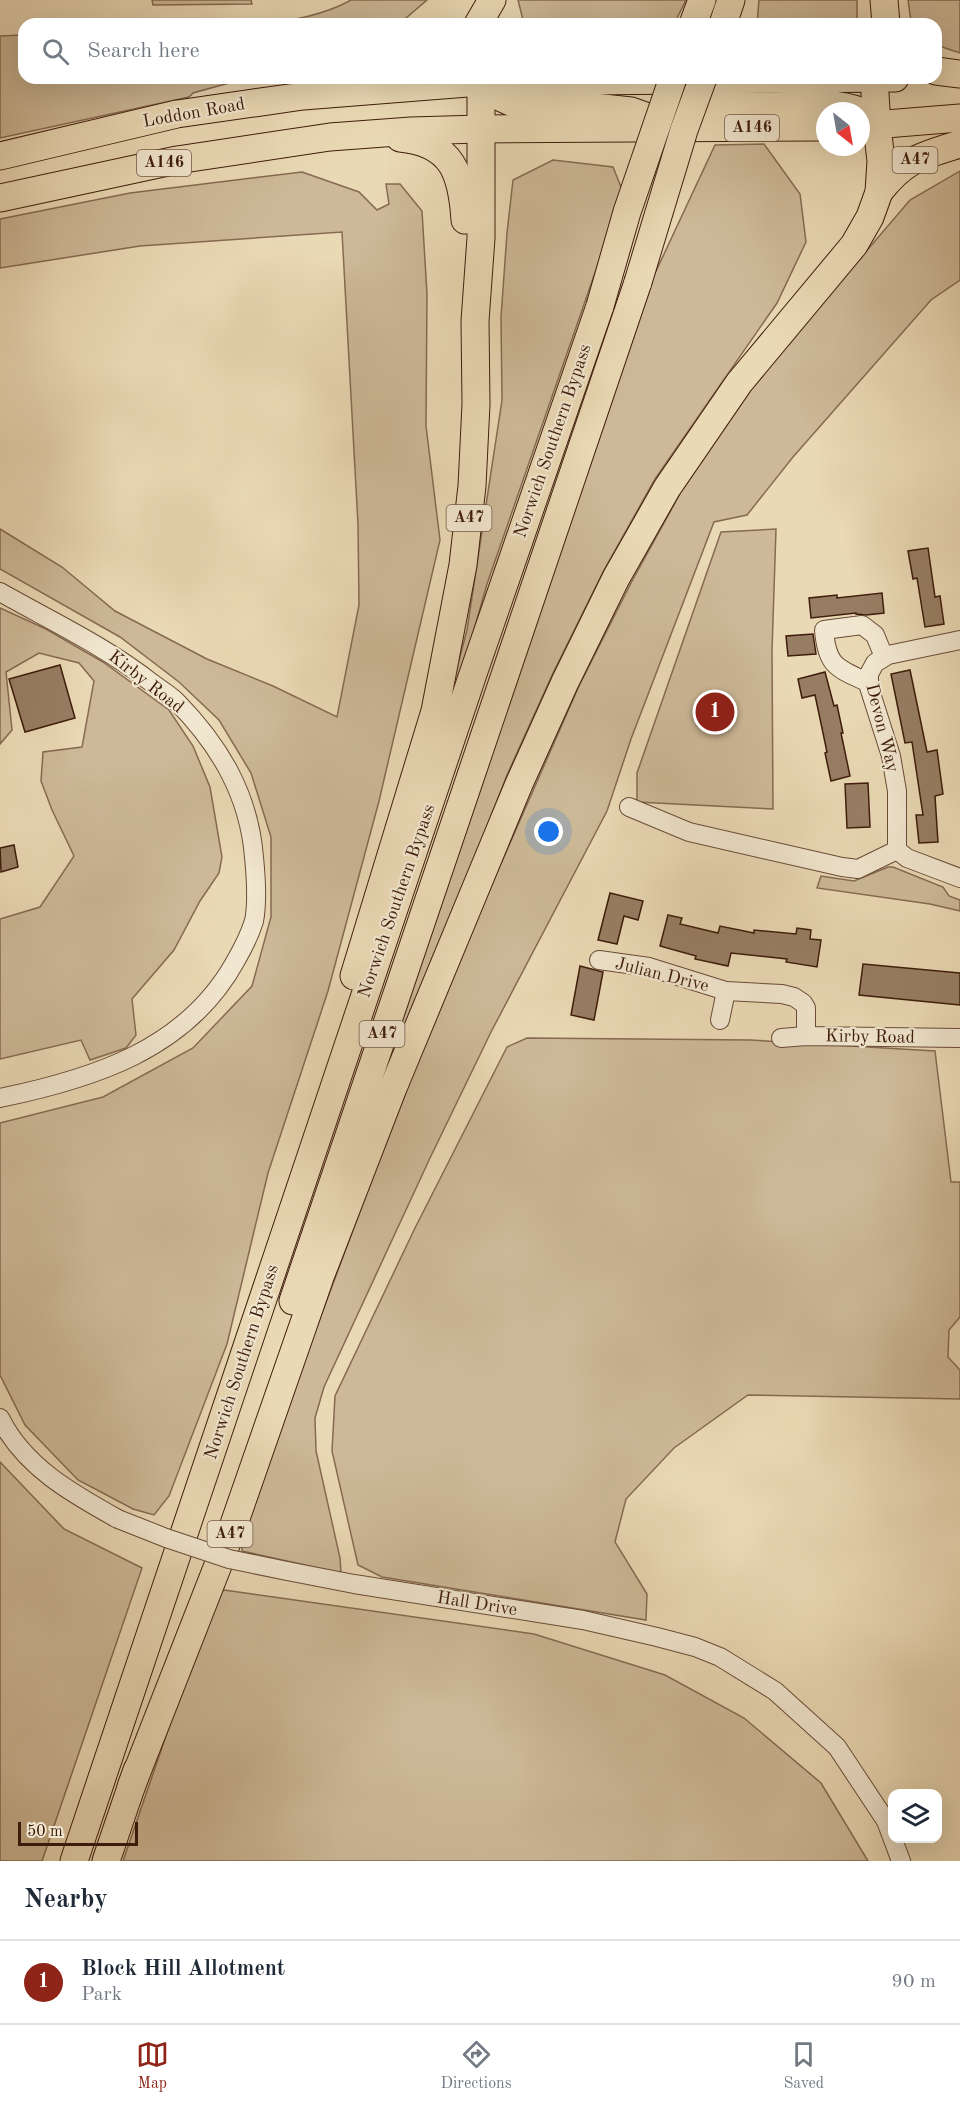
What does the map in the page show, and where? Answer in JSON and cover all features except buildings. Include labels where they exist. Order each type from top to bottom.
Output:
[{"type":"highway","points":[[695,18],[702,0]]},
{"type":"highway","points":[[725,18],[732,0]]},
{"type":"highway","points":[[871,0],[872,18]]},
{"type":"highway","points":[[884,0],[886,18]]},
{"type":"highway","points":[[942,72],[960,74]]},
{"type":"highway","points":[[942,76],[960,74]]},
{"type":"highway","points":[[177,114],[272,88],[297,84]]},
{"type":"highway","name":"Loddon Road","points":[[0,156],[177,114],[303,96],[436,84]]},
{"type":"highway","name":"A47","points":[[243,1361],[358,962],[435,711],[463,565],[472,486],[476,404],[476,321],[481,238],[480,84]]},
{"type":"highway","points":[[483,84],[491,93],[515,104],[575,105],[631,111],[679,129]]},
{"type":"highway","points":[[598,84],[708,104],[816,104]]},
{"type":"highway","name":"Norwich Southern Bypass","points":[[74,1861],[473,674],[600,306],[627,212],[671,84]]},
{"type":"highway","name":"Norwich Southern Bypass","points":[[106,1861],[363,1089],[638,282],[684,130],[701,84]]},
{"type":"highway","name":"A47","points":[[870,106],[879,84]]},
{"type":"highway","points":[[870,119],[960,118]]},
{"type":"highway","name":"A146","points":[[0,198],[177,160],[330,137],[480,129],[816,127]]},
{"type":"highway","name":"A47","points":[[131,1787],[232,1527],[320,1277],[393,1088],[519,784],[565,682],[616,578],[667,488],[739,383],[854,245],[870,217],[879,192],[881,161],[870,132]]},
{"type":"highway","name":"A47","points":[[330,137],[404,139],[429,145],[449,161],[460,180],[463,192],[476,321]]},
{"type":"highway","name":"A47","points":[[879,192],[900,168],[924,155],[960,144]]},
{"type":"street","name":"Kirby Road","points":[[0,592],[108,652],[141,674],[176,701],[208,736],[231,772],[245,805],[253,843],[256,878],[254,920],[225,981],[205,1006],[180,1027],[130,1059],[47,1088],[0,1098]]},
{"type":"street","points":[[869,682],[843,671],[831,661],[826,650],[824,630],[862,625],[875,635],[884,657]]},
{"type":"street","name":"Devon Way","points":[[897,850],[897,791],[891,756],[869,682],[869,674],[875,663],[888,655],[960,640]]},
{"type":"street","points":[[629,807],[689,832],[842,867],[858,869],[897,850],[907,858],[960,878]]},
{"type":"street","name":"Julian Drive","points":[[598,960],[648,967],[726,991],[782,994],[799,999],[806,1008],[806,1036]]},
{"type":"street","name":"Julian Drive","points":[[720,1020],[726,991]]},
{"type":"street","name":"Kirby Road","points":[[781,1038],[806,1036],[960,1038]]},
{"type":"street","name":"Hall Drive","points":[[0,1418],[7,1432],[30,1461],[72,1493],[118,1519],[229,1559],[354,1584],[583,1620],[695,1647],[720,1657],[775,1691],[837,1748],[886,1821],[901,1861]]},
{"type":"shaded area","points":[[152,0],[251,0],[252,4],[153,5]]},
{"type":"shaded area","points":[[351,0],[427,0],[406,18],[299,18],[340,6]]},
{"type":"shaded area","points":[[518,0],[686,0],[677,18],[522,18]]},
{"type":"shaded area","points":[[759,0],[857,0],[857,18],[758,18]]},
{"type":"shaded area","points":[[908,0],[960,0],[960,53],[942,47],[942,18],[911,18]]},
{"type":"shaded area","points":[[18,35],[18,84],[225,84],[193,93],[189,97],[0,138],[0,36]]},
{"type":"shaded area","points":[[764,144],[800,194],[806,242],[777,303],[655,479],[604,570],[553,673],[507,775],[385,1085],[381,1083],[650,284],[715,145]]},
{"type":"shaded area","points":[[553,160],[613,167],[623,192],[487,584],[464,665],[445,713],[467,630],[502,400],[501,317],[513,180]]},
{"type":"shaded area","points":[[960,171],[960,280],[931,300],[793,457],[747,515],[714,522],[631,739],[607,811],[491,1032],[324,1387],[315,1418],[316,1451],[340,1558],[341,1573],[242,1551],[241,1530],[427,1032],[579,686],[631,583],[681,492],[753,387],[910,200]]},
{"type":"shaded area","points":[[302,172],[359,192],[377,210],[389,204],[386,184],[400,184],[422,211],[427,294],[426,426],[440,540],[379,801],[328,991],[268,1173],[227,1344],[169,1496],[154,1515],[133,1509],[78,1480],[25,1425],[0,1375],[0,1123],[103,1097],[193,1048],[252,986],[271,917],[271,837],[251,773],[219,720],[179,682],[120,637],[0,569],[0,529],[62,567],[115,611],[207,659],[273,686],[337,717],[359,605],[358,524],[342,232],[140,246],[0,268],[0,219],[130,193]]},
{"type":"shaded area","points":[[776,529],[772,651],[773,809],[637,802],[637,773],[721,532]]},
{"type":"shaded area","points":[[0,608],[46,629],[103,662],[169,710],[193,746],[210,787],[222,857],[219,873],[200,901],[174,950],[132,999],[136,1035],[126,1048],[90,1060],[81,1040],[0,1059],[0,919],[40,907],[74,856],[41,781],[43,752],[82,747],[94,681],[79,663],[39,653],[6,672],[12,730],[0,744]]},
{"type":"shaded area","points":[[888,867],[943,887],[949,896],[960,900],[960,911],[930,904],[817,888],[821,876],[854,881]]},
{"type":"shaded area","points":[[527,1038],[750,1040],[935,1051],[951,1182],[960,1182],[960,1317],[949,1330],[948,1357],[960,1370],[960,1399],[748,1395],[674,1448],[626,1499],[615,1542],[647,1594],[646,1620],[382,1577],[358,1565],[332,1451],[335,1396],[415,1228],[507,1047]]},
{"type":"shaded area","points":[[0,1462],[64,1529],[142,1568],[42,1861],[0,1861]]},
{"type":"shaded area","points":[[224,1590],[534,1634],[665,1675],[744,1718],[821,1783],[868,1861],[123,1861],[213,1599]]},
{"type":"place","name":"Block Hill Allotment","points":[[715,712]]}]
